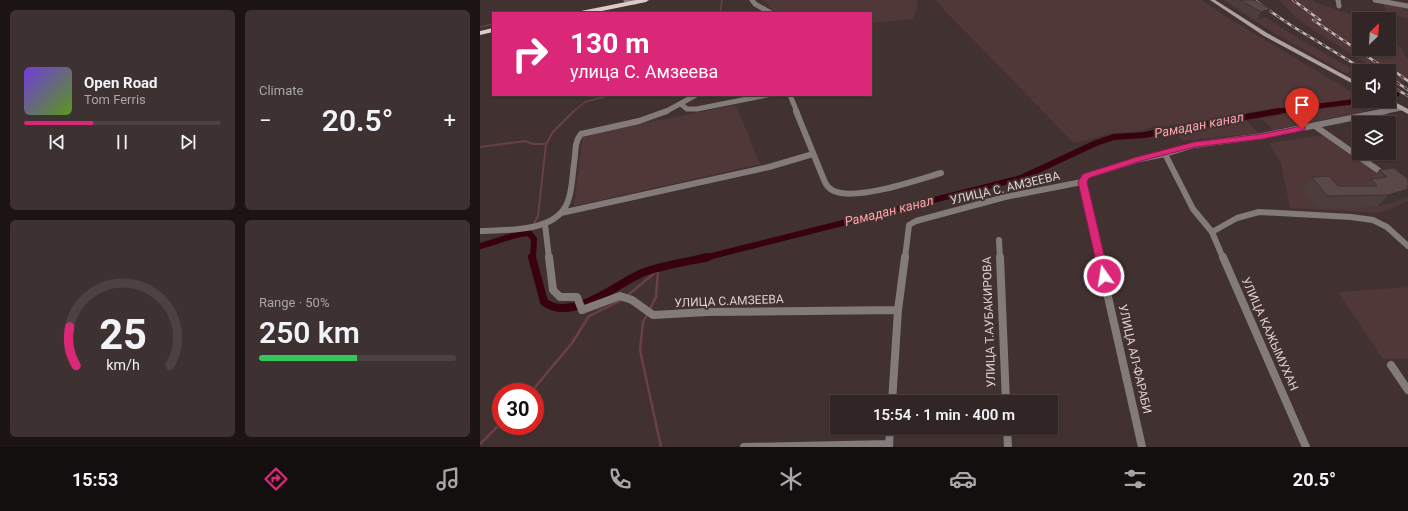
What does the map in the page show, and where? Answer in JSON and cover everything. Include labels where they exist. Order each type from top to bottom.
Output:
[{"type":"highway","points":[[586,12],[646,0]]},
{"type":"highway","points":[[480,33],[492,30]]},
{"type":"main road","points":[[1212,0],[1300,53],[1352,81]]},
{"type":"main road","points":[[1396,105],[1408,112]]},
{"type":"street","points":[[626,0],[635,2]]},
{"type":"street","points":[[752,0],[755,4],[769,12]]},
{"type":"street","points":[[1338,0],[1339,6]]},
{"type":"street","points":[[1375,0],[1408,6]]},
{"type":"street","points":[[480,231],[545,224],[560,213],[567,201],[578,137],[586,132],[650,118],[672,110],[695,96]]},
{"type":"street","points":[[682,105],[688,109],[697,109],[761,96]]},
{"type":"street","points":[[790,96],[828,188],[836,192],[847,194],[861,193],[941,173]]},
{"type":"street","name":"УЛИЦА С. АМЗЕЕВА","points":[[898,310],[909,226],[916,221],[1005,197],[1082,182],[1086,176],[1140,159],[1165,154],[1194,145],[1262,136],[1401,108]]},
{"type":"street","points":[[1315,126],[1389,178]]},
{"type":"street","points":[[560,213],[769,167],[813,154]]},
{"type":"street","name":"УЛИЦА КАЖЫМУХАН","points":[[1165,154],[1193,209],[1212,232],[1306,447]]},
{"type":"street","name":"УЛИЦА АЛ-ФАРАБИ","points":[[1082,182],[1142,447]]},
{"type":"street","points":[[1212,232],[1238,218],[1259,212],[1351,217],[1374,220],[1387,227],[1408,246]]},
{"type":"street","name":"УЛИЦА С.АМЗЕЕВА","points":[[545,224],[553,290],[560,297],[577,297],[582,310],[620,296],[632,300],[653,315],[708,312],[898,310]]},
{"type":"street","name":"УЛИЦА Т.АУБАКИРОВА","points":[[999,240],[1006,395]]},
{"type":"street","points":[[892,395],[898,310]]},
{"type":"street","points":[[1391,365],[1408,390]]},
{"type":"street","points":[[744,447],[889,446],[890,435]]},
{"type":"street","points":[[1007,435],[1008,447]]},
{"type":"shaded area","points":[[759,0],[916,0],[918,5],[913,19],[872,23],[872,12],[774,12],[766,2]]},
{"type":"shaded area","points":[[936,0],[1202,0],[1225,16],[1352,92],[1352,100],[1250,112],[1212,121],[1153,127],[1136,132],[1114,133],[1074,143],[942,8]]},
{"type":"shaded area","points":[[1223,0],[1240,0],[1283,29],[1352,69],[1352,71],[1345,73],[1274,33]]},
{"type":"shaded area","points":[[1279,0],[1313,0],[1316,3],[1351,14],[1352,54],[1313,30],[1297,19]]},
{"type":"shaded area","points":[[1383,2],[1408,6],[1408,18],[1396,16],[1396,12],[1386,12]]},
{"type":"shaded area","points":[[1396,43],[1400,46],[1408,59],[1408,81],[1399,83],[1396,81],[1396,64],[1368,64],[1355,56],[1396,56]]},
{"type":"shaded area","points":[[736,105],[760,164],[574,206],[583,135]]},
{"type":"shaded area","points":[[1352,105],[1352,108],[1381,108],[1273,130],[1261,119],[1307,110]]},
{"type":"shaded area","points":[[1246,120],[1258,133],[1182,141],[1178,135]]},
{"type":"shaded area","points":[[1325,135],[1352,155],[1352,160],[1360,160],[1408,195],[1408,201],[1380,213],[1290,208],[1281,163],[1269,143]]},
{"type":"shaded area","points":[[1408,287],[1408,359],[1383,359],[1338,292]]},
{"type":"building","points":[[1240,0],[1254,0],[1270,9],[1261,12]]},
{"type":"building","points":[[1394,168],[1408,179],[1408,189],[1388,195],[1327,196],[1312,177],[1329,176],[1338,186],[1377,186],[1371,179],[1387,177],[1379,170]]},
{"type":"waterway","points":[[720,12],[722,0]]},
{"type":"waterway","points":[[480,27],[492,24]]},
{"type":"waterway","points":[[573,112],[585,102],[607,96]]},
{"type":"waterway","name":"Рамадан канал","points":[[1279,111],[1352,102]]},
{"type":"waterway","name":"Рамадан канал","points":[[708,257],[1021,178],[1096,143],[1114,137],[1144,135],[1279,111]]},
{"type":"waterway","name":"Рамадан канал","points":[[1271,112],[1279,111]]},
{"type":"waterway","points":[[546,144],[553,132],[573,112]]},
{"type":"waterway","points":[[480,147],[525,141],[533,144],[546,144]]},
{"type":"waterway","points":[[533,225],[538,216],[546,144]]},
{"type":"waterway","name":"Рамадан канал","points":[[480,246],[529,233],[534,239],[533,258]]},
{"type":"waterway","name":"Рамадан канал","points":[[532,257],[544,302],[555,307],[567,308],[594,300],[631,278],[650,270],[708,257]]},
{"type":"waterway","name":"Рамадан канал","points":[[627,296],[658,270],[656,297],[650,309]]},
{"type":"waterway","points":[[539,383],[572,343],[589,316],[622,300]]},
{"type":"waterway","points":[[647,315],[643,322],[640,350],[661,447]]},
{"type":"waterway","points":[[480,444],[492,432]]},
{"type":"railway","points":[[1254,0],[1292,26],[1354,64]]},
{"type":"railway","points":[[1293,0],[1320,20]]},
{"type":"railway","points":[[1313,20],[1379,64]]},
{"type":"railway","points":[[1396,72],[1408,81]]},
{"type":"railway","points":[[1396,82],[1408,90]]},
{"type":"railway","points":[[1396,89],[1408,96]]},
{"type":"route","points":[[1104,276],[1082,182],[1086,176],[1140,159],[1165,154],[1194,145],[1302,129]]}]
